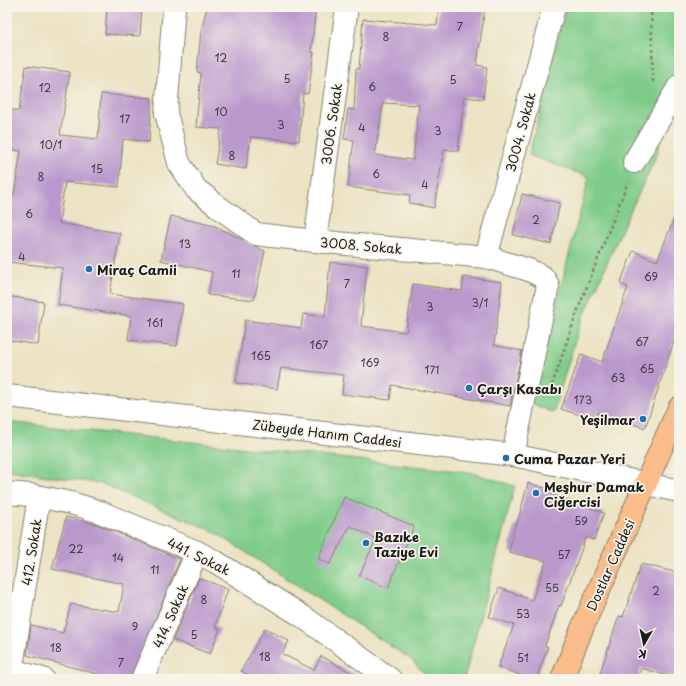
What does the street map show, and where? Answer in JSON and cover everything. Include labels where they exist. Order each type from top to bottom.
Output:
[{"type":"main road","name":"Dostlar Caddesi","points":[[562,679],[583,626],[679,408]]},
{"type":"street","name":"3008. Sokak","points":[[174,7],[166,113],[178,162],[196,189],[256,234],[486,257],[529,270],[543,277],[548,285],[544,310],[513,455]]},
{"type":"street","name":"3006. Sokak","points":[[315,241],[347,7]]},
{"type":"street","name":"3004. Sokak","points":[[486,257],[554,7]]},
{"type":"street","points":[[634,162],[679,86]]},
{"type":"street","name":"Zübeyde Hanım Caddesi","points":[[7,396],[513,455],[679,491]]},
{"type":"street","name":"441. Sokak","points":[[7,493],[39,497],[100,512],[197,552],[216,562],[302,616],[390,679]]},
{"type":"street","name":"412. Sokak","points":[[11,674],[39,497]]},
{"type":"street","name":"414. Sokak","points":[[142,679],[197,552]]},
{"type":"street","points":[[11,674],[43,679]]},
{"type":"path","points":[[651,7],[654,87]]},
{"type":"path","points":[[552,386],[578,312],[625,191],[634,162]]},
{"type":"green space","points":[[566,7],[679,7],[676,79],[657,155],[625,222],[579,328],[553,413],[531,403],[589,177],[529,155]]},
{"type":"green space","points":[[7,422],[469,472],[515,486],[464,679],[430,679],[409,658],[213,531],[102,484],[7,470]]},
{"type":"building","points":[[107,7],[142,7],[140,36],[105,34]]},
{"type":"building","points":[[207,7],[316,7],[311,52],[314,52],[308,94],[303,93],[299,141],[251,137],[246,169],[215,164],[221,129],[196,127],[201,73],[197,72],[201,31]]},
{"type":"building","points":[[439,7],[485,7],[477,65],[487,67],[483,99],[464,97],[458,151],[444,149],[434,208],[409,203],[410,195],[348,187],[354,140],[344,139],[348,109],[354,110],[356,69],[359,69],[363,19],[437,25]],"holes":[[[383,103],[419,105],[413,160],[375,155]]]},
{"type":"building","points":[[26,66],[70,72],[60,135],[98,139],[101,94],[152,98],[149,142],[123,139],[119,187],[65,182],[59,223],[120,233],[110,294],[183,304],[177,346],[128,340],[131,316],[58,305],[63,268],[7,262],[7,194],[14,195],[21,151],[7,149],[7,109],[19,111]]},
{"type":"building","points":[[522,194],[560,203],[551,244],[513,235]]},
{"type":"building","points":[[678,209],[679,326],[645,428],[598,412],[596,420],[561,409],[581,354],[602,362],[628,287],[620,284],[633,251],[657,261]]},
{"type":"building","points":[[171,216],[215,226],[265,251],[254,300],[208,295],[212,272],[161,260]]},
{"type":"building","points":[[330,262],[367,266],[361,326],[406,332],[413,284],[462,291],[464,277],[502,282],[494,345],[522,351],[510,406],[392,385],[390,400],[342,394],[344,375],[281,368],[277,389],[236,383],[245,320],[301,328],[303,314],[325,317]]},
{"type":"building","points":[[7,296],[44,302],[38,345],[7,340]]},
{"type":"building","points":[[528,483],[552,490],[551,494],[604,513],[594,540],[586,537],[561,606],[559,605],[545,646],[548,647],[536,679],[531,679],[498,667],[514,625],[489,617],[499,588],[532,600],[546,561],[509,552],[515,524],[517,524]]},
{"type":"building","name":"Bazıke Taziye Evi","points":[[344,497],[414,526],[388,588],[359,576],[376,539],[350,526],[330,564],[318,559]]},
{"type":"building","points":[[66,517],[99,525],[180,559],[130,679],[96,679],[97,674],[27,655],[31,625],[63,633],[71,604],[119,612],[124,584],[52,569]]},
{"type":"building","points":[[641,564],[679,573],[679,679],[641,668],[638,679],[598,679],[619,616],[623,617]]},
{"type":"building","points":[[199,578],[228,589],[215,627],[220,629],[210,654],[173,640]]},
{"type":"building","points":[[265,628],[289,641],[282,654],[314,670],[321,656],[363,679],[256,679],[241,671]]},
{"type":"place","name":"Miraç Camii","points":[[89,269]]},
{"type":"place","name":"Çarşı Kasabı","points":[[469,388]]},
{"type":"place","name":"Yeşilmar","points":[[643,419]]},
{"type":"place","name":"Cuma Pazar Yeri","points":[[506,458]]},
{"type":"place","name":"Meşhur Damak Ciğercisi","points":[[536,493]]},
{"type":"place","name":"Bazıke Taziye Evi","points":[[366,543]]}]
